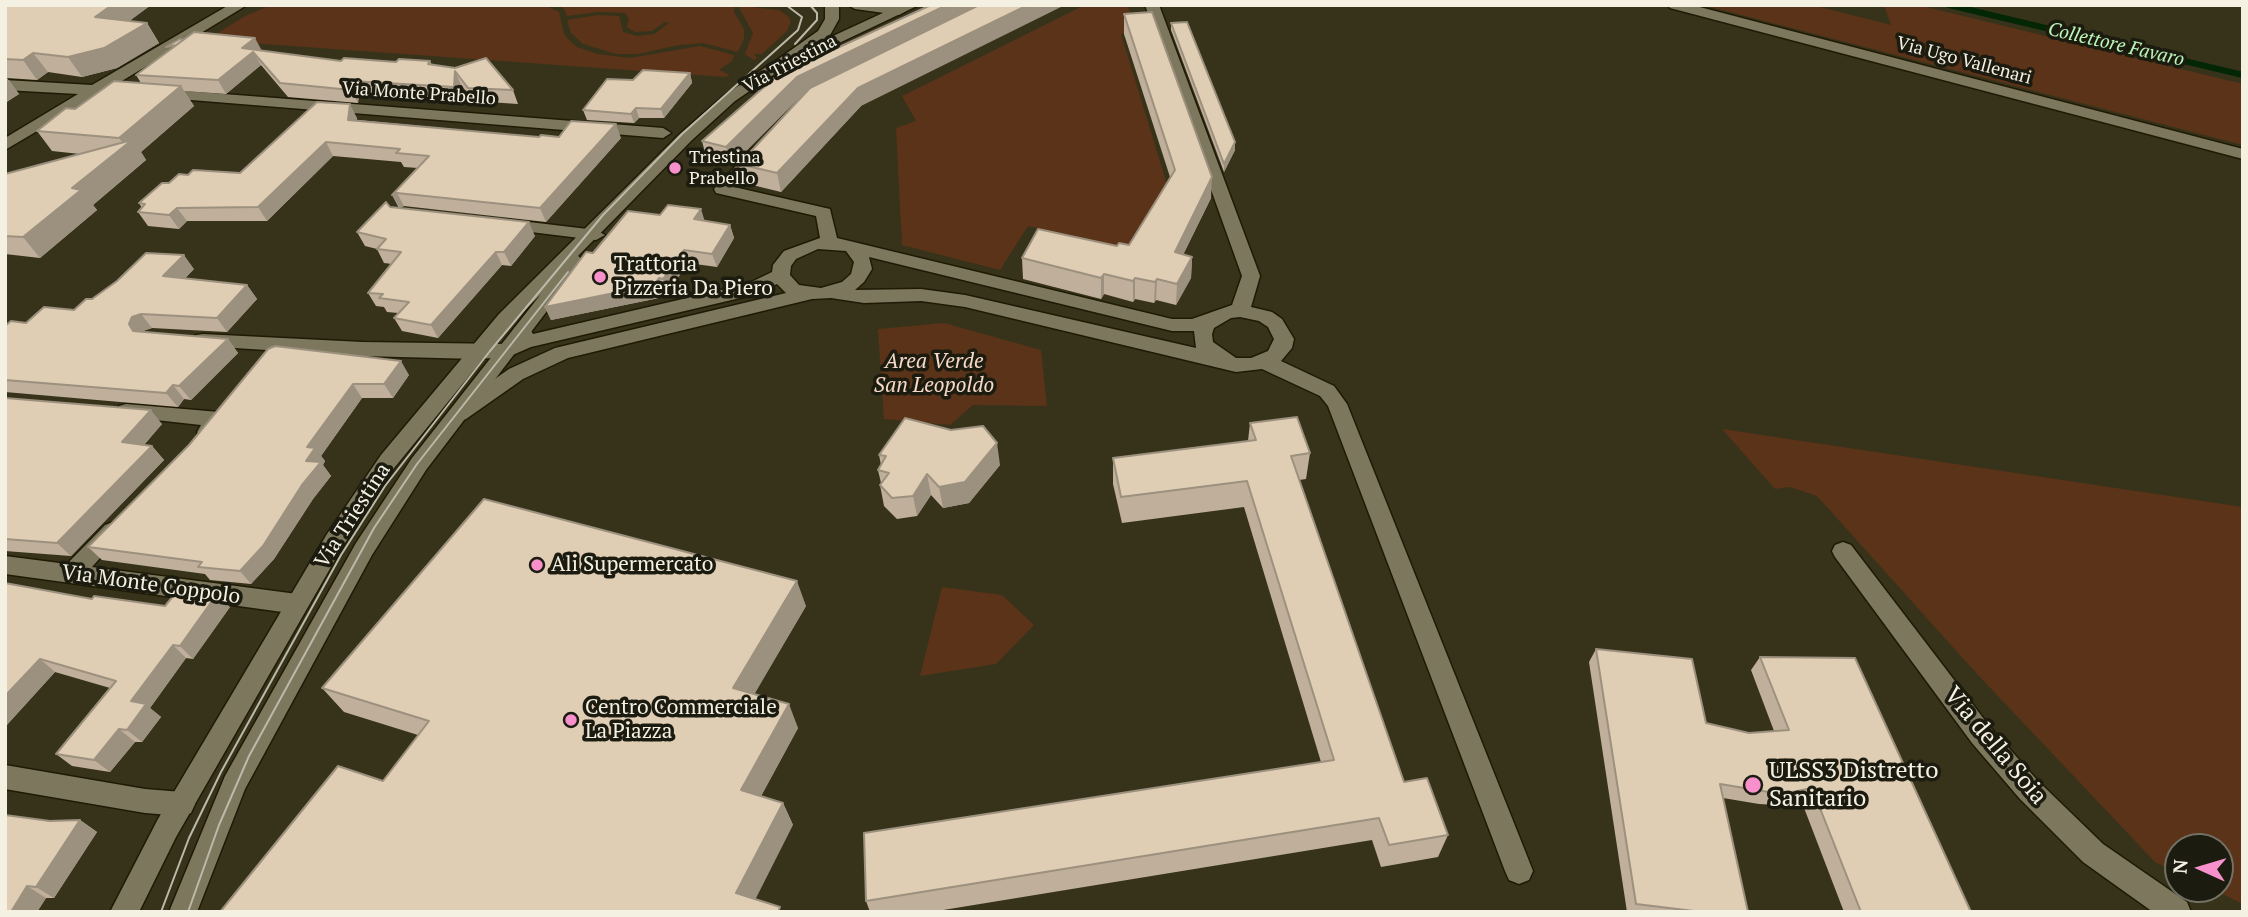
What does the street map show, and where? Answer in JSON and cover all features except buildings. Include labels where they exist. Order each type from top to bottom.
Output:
[{"type":"street","points":[[5,145],[202,25],[240,5]]},
{"type":"street","points":[[771,70],[824,34],[832,19],[832,5]]},
{"type":"street","points":[[855,5],[902,7]]},
{"type":"street","points":[[1152,5],[1251,276],[1240,311]]},
{"type":"street","name":"Via Ugo Vallenari","points":[[1675,5],[2243,154]]},
{"type":"street","name":"Via Triestina","points":[[124,912],[152,854],[371,485],[477,352],[552,269],[592,235],[651,171],[723,103],[771,70],[902,7]]},
{"type":"street","name":"Via Monte Prabello","points":[[5,85],[663,133]]},
{"type":"street","points":[[770,140],[722,189],[824,213],[828,242]]},
{"type":"street","points":[[482,222],[592,235]]},
{"type":"street","name":"Via Triestina","points":[[183,912],[234,784],[372,535],[419,464],[454,418],[520,341],[592,235]]},
{"type":"street","points":[[806,294],[785,283],[781,275],[782,265],[790,255],[802,248],[828,242],[1172,325],[1194,325],[1240,311],[1265,316],[1281,330],[1284,340],[1282,348],[1265,362]]},
{"type":"street","points":[[832,292],[848,286],[863,270],[863,261],[852,247]]},
{"type":"street","points":[[520,341],[512,326],[539,293],[552,269]]},
{"type":"street","points":[[178,338],[362,349],[477,352],[753,289],[781,275]]},
{"type":"street","points":[[520,341],[513,357],[526,360],[806,294],[832,292],[864,297],[920,295],[965,300],[1236,365],[1265,362],[1327,391],[1337,404],[1519,871]]},
{"type":"street","points":[[1216,317],[1207,324],[1202,334],[1204,345],[1223,361]]},
{"type":"street","points":[[454,418],[516,374],[562,353]]},
{"type":"street","points":[[99,409],[219,419],[192,448]]},
{"type":"street","points":[[72,574],[127,516]]},
{"type":"street","name":"Via della Soia","points":[[1843,551],[1981,735],[2029,790],[2093,853],[2177,912]]},
{"type":"street","name":"Via Monte Coppolo","points":[[5,565],[298,604]]},
{"type":"street","points":[[5,777],[145,801],[181,804]]},
{"type":"green space","points":[[271,5],[545,5],[559,12],[564,34],[568,39],[577,47],[598,54],[630,58],[700,46],[734,55],[732,61],[719,70],[730,75],[725,77],[207,40],[245,16]]},
{"type":"green space","points":[[558,5],[735,6],[734,12],[744,29],[744,39],[738,52],[703,43],[638,54],[616,54],[583,44],[571,33],[567,20],[598,15],[619,16],[623,32],[637,36],[654,34],[669,23],[665,22],[652,31],[635,32],[627,27],[629,18],[625,13],[599,12],[567,16],[564,9]]},
{"type":"green space","points":[[1085,5],[1127,5],[1137,31],[1121,34],[1170,194],[1138,250],[1028,226],[1000,270],[902,245],[896,128],[916,121],[902,96]]},
{"type":"green space","points":[[1703,5],[1812,5],[1891,25],[1884,5],[1918,5],[2243,84],[2243,145]]},
{"type":"green space","points":[[739,8],[779,10],[789,17],[791,22],[786,32],[762,54],[754,54],[757,58],[754,60],[745,54],[753,33]]},
{"type":"green space","name":"Area Verde San Leopoldo","points":[[944,323],[1041,350],[1047,406],[973,405],[950,425],[884,419],[878,329]]},
{"type":"green space","points":[[1722,429],[2243,507],[2243,904],[2234,900],[2234,833],[2164,833],[2164,866],[2155,862],[1978,675],[1817,496],[1790,487],[1775,489]]},
{"type":"green space","points":[[942,587],[1002,595],[1034,625],[996,664],[920,676]]},
{"type":"waterway","name":"Collettore Favaro","points":[[1949,5],[2243,75]]},
{"type":"tram line","points":[[161,912],[189,838],[221,772],[341,555],[385,486],[490,351],[603,215],[682,134],[798,30],[802,17],[786,5]]},
{"type":"tram line","points":[[795,44],[817,20],[817,13],[810,5]]},
{"type":"tram line","points":[[188,912],[219,825],[249,756],[374,528],[417,464],[568,272]]},
{"type":"place","name":"Triestina Prabello","points":[[675,168]]},
{"type":"place","name":"Trattoria Pizzeria Da Piero","points":[[600,277]]},
{"type":"place","name":"Ali Supermercato","points":[[537,565]]},
{"type":"place","name":"Centro Commerciale La Piazza","points":[[571,720]]},
{"type":"place","name":"ULSS3 Distretto Sanitario","points":[[1753,785]]}]
